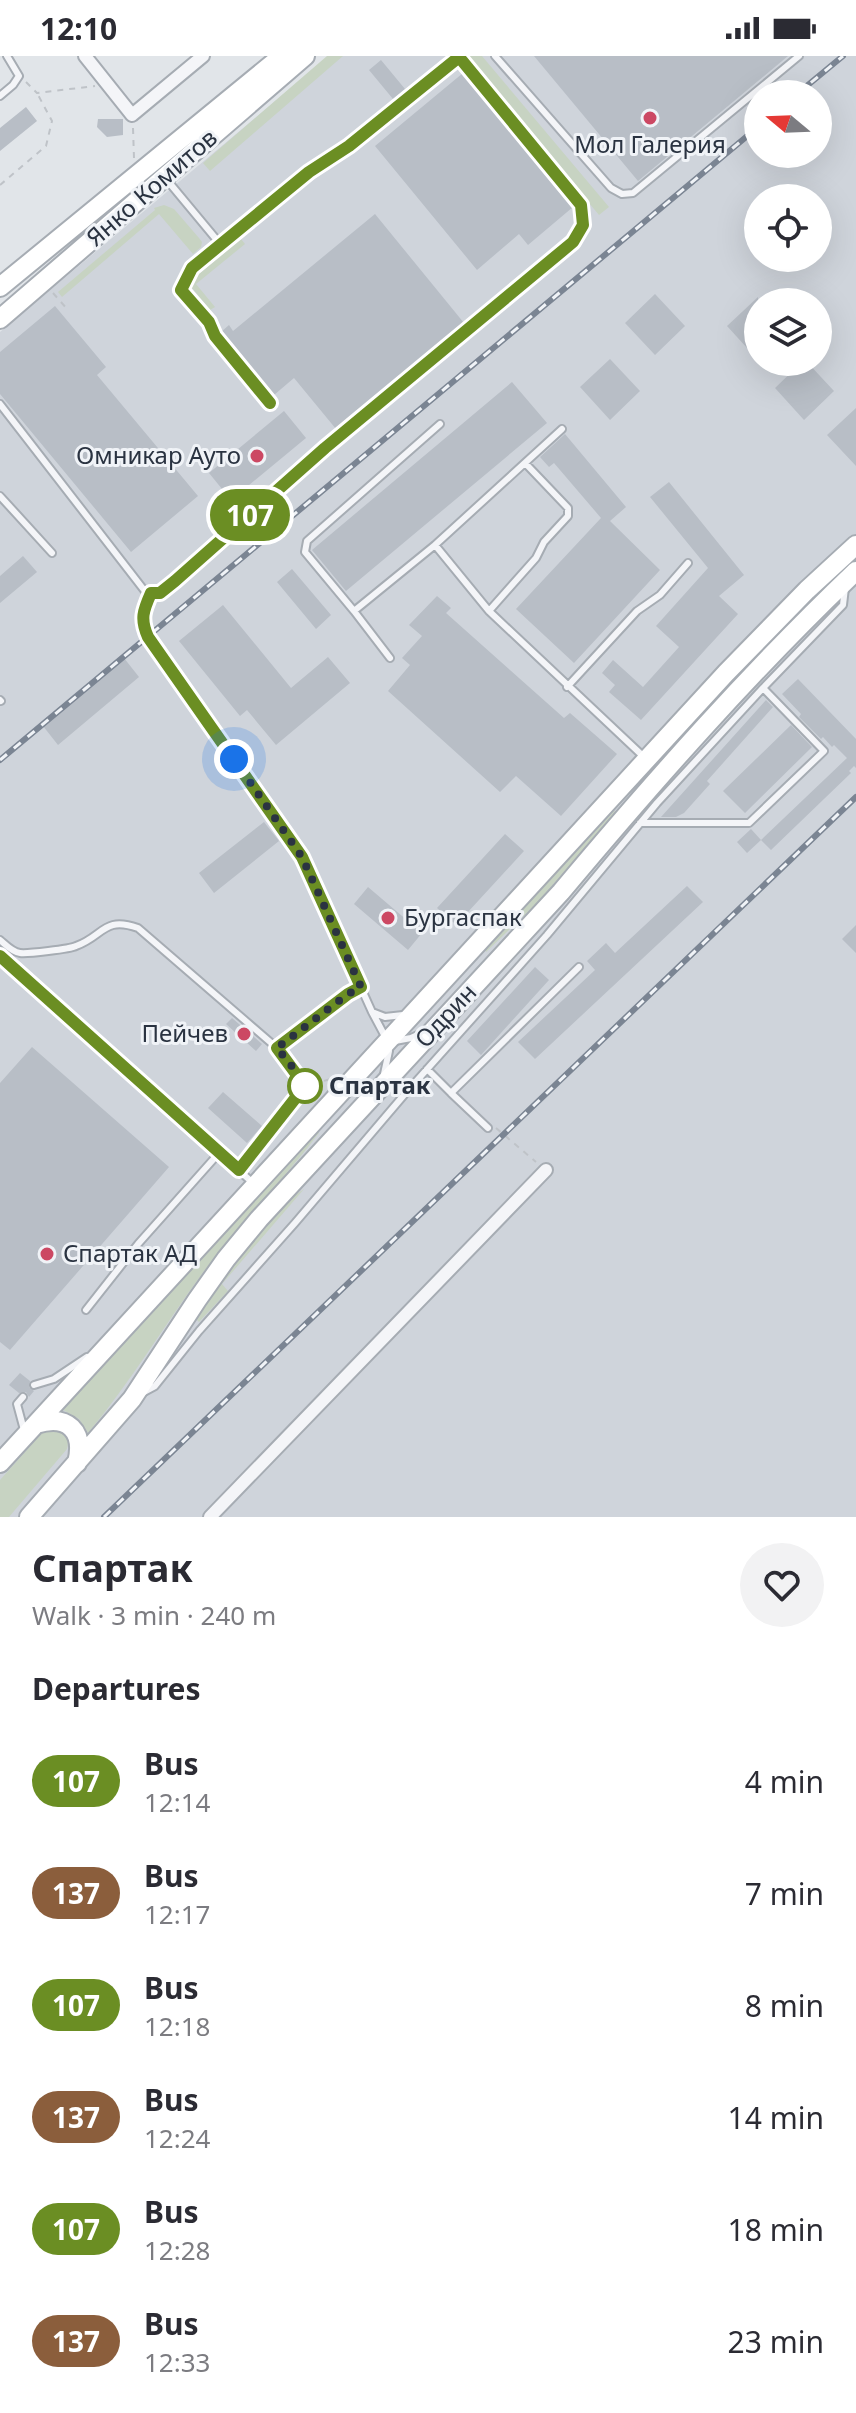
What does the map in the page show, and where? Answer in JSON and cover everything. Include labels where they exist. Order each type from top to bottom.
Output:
[{"type":"main road","name":"Янко Комитов","points":[[0,287],[143,162],[282,56]]},
{"type":"main road","name":"Янко Комитов","points":[[0,319],[305,56]]},
{"type":"main road","name":"Одрин","points":[[0,1463],[771,626],[856,545]]},
{"type":"main road","name":"Одрин","points":[[29,1517],[132,1399],[226,1259],[259,1219],[561,892],[774,651],[851,576]]},
{"type":"main road","points":[[601,844],[609,825],[647,781],[647,760]]},
{"type":"main road","points":[[31,1430],[51,1420],[71,1427],[79,1439],[77,1463]]},
{"type":"street","points":[[85,56],[132,115],[203,56]]},
{"type":"street","points":[[210,1517],[546,1170]]},
{"type":"lane","points":[[0,96],[19,76],[7,56]]},
{"type":"lane","points":[[0,404],[144,590],[160,593],[325,448],[573,242],[583,225],[581,205],[459,56],[349,146],[309,172],[192,268],[181,290],[270,403]]},
{"type":"lane","points":[[495,56],[611,188],[622,194],[633,193],[799,56]]},
{"type":"lane","points":[[143,162],[164,177],[221,245]]},
{"type":"lane","points":[[390,658],[305,552],[305,546],[440,424]]},
{"type":"lane","points":[[354,611],[435,545],[562,429]]},
{"type":"lane","points":[[489,611],[568,516],[568,508],[526,464]]},
{"type":"lane","points":[[0,496],[52,553]]},
{"type":"lane","points":[[435,545],[489,611],[647,760]]},
{"type":"lane","points":[[567,687],[637,611],[660,595],[688,563]]},
{"type":"lane","points":[[132,1399],[155,1386],[199,1331],[547,935],[640,823],[843,605],[851,576]]},
{"type":"lane","points":[[151,593],[141,613],[148,637],[302,857],[388,1042],[381,1087]]},
{"type":"lane","points":[[640,823],[749,823],[824,751],[763,688]]},
{"type":"lane","points":[[0,940],[20,953],[28,953],[77,946],[108,925],[123,923],[138,928],[277,1048],[305,1086],[239,1170]]},
{"type":"lane","points":[[0,956],[255,1185]]},
{"type":"lane","points":[[451,1093],[579,967]]},
{"type":"lane","points":[[277,1048],[361,987]]},
{"type":"lane","points":[[372,1012],[385,1017],[414,1012]]},
{"type":"lane","points":[[388,1042],[411,1038],[437,1026]]},
{"type":"lane","points":[[427,1069],[488,1128]]},
{"type":"lane","points":[[86,1310],[138,1244],[219,1153]]},
{"type":"lane","points":[[34,1385],[54,1379],[110,1342]]},
{"type":"lane","points":[[23,1397],[17,1404],[31,1430]]},
{"type":"path","points":[[0,185],[46,146],[52,121],[37,93],[19,76]]},
{"type":"path","points":[[37,93],[108,84]]},
{"type":"path","points":[[132,115],[143,162]]},
{"type":"path","points":[[48,288],[68,310]]},
{"type":"path","points":[[488,1128],[495,1127],[546,1170]]},
{"type":"shaded area","points":[[329,56],[856,56],[856,1517],[0,1517],[0,332]]},
{"type":"green space","points":[[327,56],[343,56],[210,171],[203,163]]},
{"type":"green space","points":[[466,56],[482,56],[609,207],[599,215]]},
{"type":"green space","points":[[164,205],[174,209],[202,242],[201,247],[193,254],[159,214],[62,297],[58,292],[154,208]]},
{"type":"green space","points":[[241,239],[245,244],[196,284],[215,307],[210,310],[188,283]]},
{"type":"green space","points":[[614,811],[537,903],[486,952],[485,950]]},
{"type":"green space","points":[[318,1132],[202,1274],[88,1433],[79,1419],[63,1410]]},
{"type":"green space","points":[[304,1189],[222,1284],[228,1291],[199,1322],[196,1319],[260,1230]]},
{"type":"green space","points":[[49,1429],[64,1434],[68,1440],[67,1449],[9,1517],[0,1517],[0,1480]]},
{"type":"building","name":"Мол Галерия","points":[[534,56],[788,56],[759,80],[744,80],[744,93],[638,181]]},
{"type":"building","points":[[381,60],[405,89],[393,99],[369,70]]},
{"type":"building","points":[[463,73],[573,207],[528,245],[519,234],[477,270],[375,146]]},
{"type":"building","points":[[26,107],[37,121],[0,151],[0,128]]},
{"type":"building","points":[[98,119],[123,119],[123,135],[107,137],[97,127]]},
{"type":"building","points":[[375,214],[464,323],[336,429],[294,378],[274,395],[221,332],[229,325],[233,331]]},
{"type":"building","points":[[655,294],[685,326],[655,355],[625,323]]},
{"type":"building","points":[[55,306],[106,367],[97,375],[198,496],[131,552],[0,394],[0,352]]},
{"type":"building","points":[[744,310],[744,345],[727,326]]},
{"type":"building","points":[[610,359],[640,391],[610,420],[580,387]]},
{"type":"building","points":[[787,376],[820,376],[834,391],[804,420],[775,388]]},
{"type":"building","points":[[512,382],[547,423],[346,591],[312,550]]},
{"type":"building","points":[[856,408],[856,466],[827,435]]},
{"type":"building","name":"Омникар Ауто","points":[[284,411],[306,438],[231,500],[209,473]]},
{"type":"building","points":[[565,434],[626,507],[610,521],[660,570],[574,663],[516,609],[601,518],[554,463],[549,467],[540,457]]},
{"type":"building","points":[[669,482],[744,575],[719,596],[738,614],[641,720],[609,692],[615,685],[602,673],[613,660],[643,687],[679,647],[656,626],[708,568],[650,497]]},
{"type":"building","points":[[23,556],[37,572],[0,603],[0,576]]},
{"type":"building","points":[[292,569],[331,615],[316,629],[277,582]]},
{"type":"building","points":[[437,596],[451,608],[446,613],[564,718],[570,713],[617,754],[561,816],[516,776],[500,792],[388,691],[410,665],[402,658],[422,636],[409,625]]},
{"type":"building","points":[[223,605],[291,688],[328,657],[350,683],[276,745],[247,710],[240,716],[179,641]]},
{"type":"building","points":[[124,658],[139,677],[58,745],[43,726]]},
{"type":"building","points":[[798,679],[856,739],[856,768],[854,766],[849,771],[851,773],[771,850],[761,840],[847,758],[834,745],[832,747],[823,737],[821,739],[782,694]]},
{"type":"building","points":[[766,700],[773,707],[707,781],[710,784],[684,813],[676,817],[661,817]]},
{"type":"building","points":[[791,725],[812,747],[745,813],[723,791]]},
{"type":"building","points":[[264,822],[279,841],[214,893],[199,873]]},
{"type":"building","points":[[751,829],[761,840],[747,853],[737,842]]},
{"type":"building","points":[[505,834],[524,851],[456,925],[437,908]]},
{"type":"building","points":[[687,886],[703,902],[535,1059],[518,1042],[595,970],[587,961],[606,943],[615,953]]},
{"type":"building","name":"Бургаспак","points":[[368,887],[422,933],[408,950],[354,904]]},
{"type":"building","points":[[856,925],[856,953],[842,939]]},
{"type":"building","points":[[535,967],[549,980],[481,1055],[467,1041]]},
{"type":"building","name":"Пейчев","points":[[232,1018],[262,1044],[256,1051],[226,1024]]},
{"type":"building","name":"Спартак АД","points":[[32,1047],[169,1167],[10,1350],[0,1342],[0,1083]]},
{"type":"building","points":[[223,1092],[262,1126],[247,1143],[208,1108]]},
{"type":"building","points":[[20,1373],[30,1381],[29,1387],[34,1391],[29,1397],[26,1392],[19,1393],[9,1385]]},
{"type":"railway","points":[[814,80],[843,56]]},
{"type":"railway","points":[[0,760],[744,139]]},
{"type":"railway","points":[[104,1517],[856,797]]},
{"type":"bus line","name":"107","points":[[0,956],[239,1170],[305,1086],[277,1048],[361,987],[302,857],[148,637],[141,613],[151,593],[160,593],[175,581],[325,448],[573,242],[583,225],[581,205],[459,57],[349,146],[309,172],[186,276],[181,290],[270,403]]},
{"type":"place","name":"Мол Галерия","points":[[650,118]]},
{"type":"place","name":"Омникар Ауто","points":[[257,456]]},
{"type":"place","name":"Бургаспак","points":[[388,918]]},
{"type":"place","name":"Пейчев","points":[[244,1034]]},
{"type":"place","name":"Спартак","points":[[305,1086]]},
{"type":"place","name":"Спартак АД","points":[[47,1254]]},
{"type":"route","points":[[234,759],[302,857],[361,987],[277,1048],[305,1086]]}]
